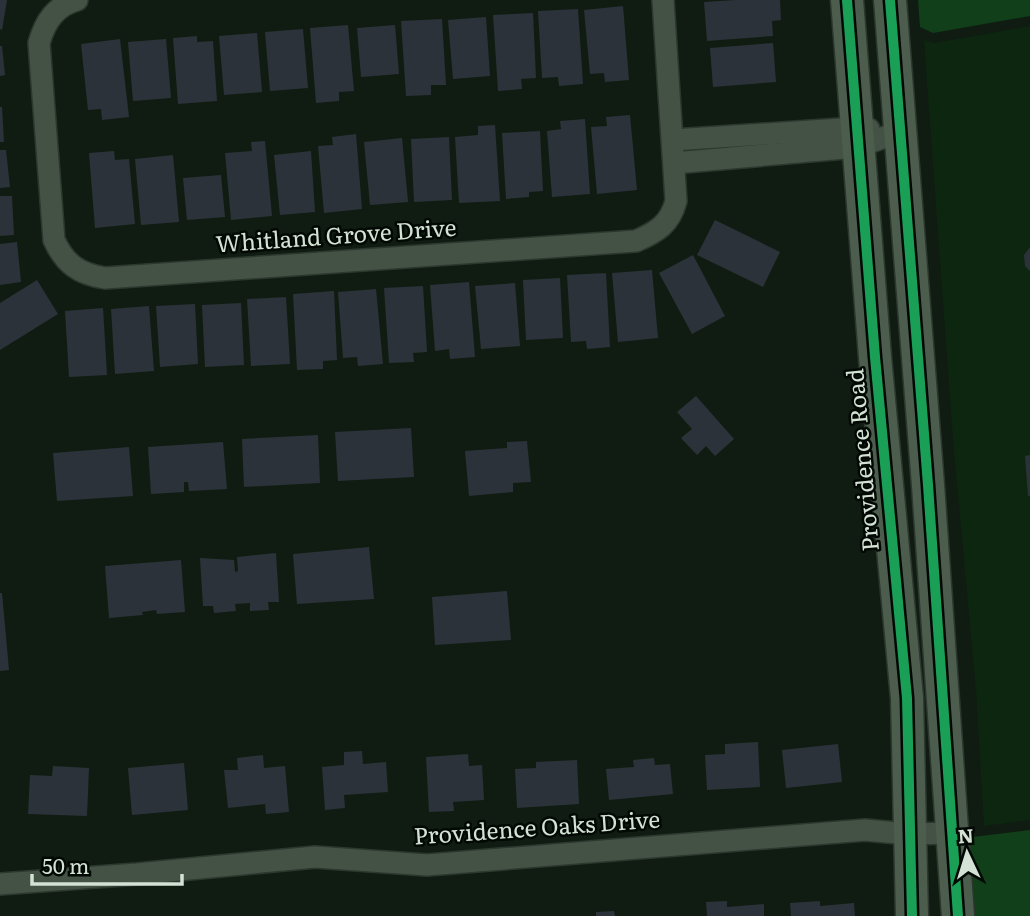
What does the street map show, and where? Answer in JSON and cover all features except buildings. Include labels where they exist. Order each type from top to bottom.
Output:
[{"type":"main road","name":"Providence Road","points":[[846,0],[874,357],[907,698],[912,916]]},
{"type":"main road","points":[[890,0],[958,916]]},
{"type":"street","name":"Whitland Grove Drive","points":[[77,0],[55,12],[44,26],[38,43],[54,240],[61,256],[73,268],[104,278],[636,241],[659,230],[672,215],[676,201],[663,0]]},
{"type":"street","points":[[674,163],[899,132]]},
{"type":"street","points":[[673,140],[857,137]]},
{"type":"street","name":"Providence Oaks Drive","points":[[0,884],[315,857],[427,865],[865,831],[952,833]]},
{"type":"shaded area","points":[[918,0],[1030,0],[1030,16],[933,33],[920,27]]},
{"type":"shaded area","points":[[1030,26],[1030,820],[984,826],[976,690],[953,440],[924,40],[934,43]]},
{"type":"shaded area","points":[[1030,830],[1030,916],[971,916],[964,838]]},
{"type":"cycle path","points":[[847,0],[875,357],[907,698],[912,916]]},
{"type":"cycle path","points":[[890,0],[958,916]]}]
